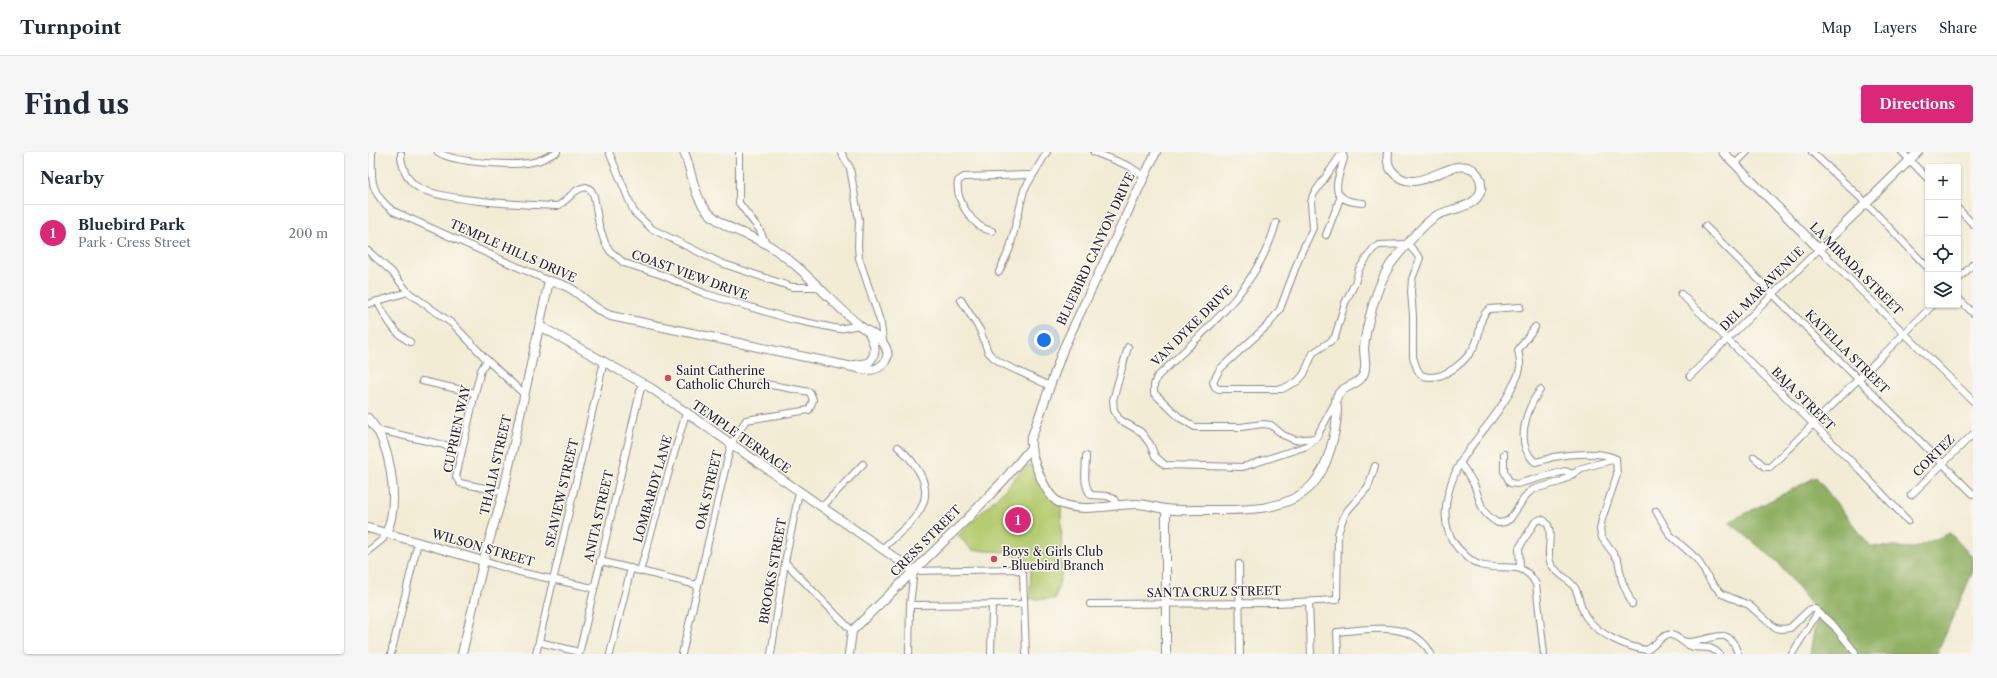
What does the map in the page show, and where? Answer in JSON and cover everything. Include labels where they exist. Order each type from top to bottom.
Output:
[{"type":"street","name":"TEMPLE HILLS DRIVE","points":[[372,152],[373,186],[376,196],[393,211],[549,281],[562,284],[573,290],[602,313],[867,370],[879,368],[888,357],[883,341]]},
{"type":"street","points":[[438,152],[447,157],[506,164],[536,162],[557,152]]},
{"type":"street","points":[[609,152],[634,212],[652,229],[721,263],[792,287],[817,287]]},
{"type":"street","points":[[684,152],[699,198],[707,210],[717,220],[730,228],[767,244],[784,257],[859,325],[883,341]]},
{"type":"street","points":[[739,152],[738,203],[758,229],[767,244]]},
{"type":"street","points":[[841,152],[850,168],[855,196],[859,220],[859,258],[881,324],[883,341]]},
{"type":"street","points":[[999,272],[1010,248],[1024,190],[1032,175],[1042,163],[1047,152]]},
{"type":"street","points":[[1094,152],[1129,166],[1144,176]]},
{"type":"street","name":"BLUEBIRD CANYON DRIVE","points":[[1030,449],[1031,439],[1070,334],[1156,152]]},
{"type":"street","points":[[1128,347],[1113,400],[1114,410],[1119,419],[1141,432],[1150,444],[1155,456],[1165,465],[1243,467],[1307,446],[1316,438],[1342,390],[1359,381],[1363,376],[1366,368],[1364,349],[1380,284],[1392,263],[1432,219],[1474,201],[1481,191],[1481,180],[1477,172],[1470,166],[1460,163],[1417,180],[1408,181],[1398,178],[1388,164],[1388,152]]},
{"type":"street","name":"LA MIRADA STREET","points":[[1723,152],[1904,334],[1973,401]]},
{"type":"street","points":[[1735,164],[1747,152]]},
{"type":"street","points":[[1812,152],[1866,204],[1925,265]]},
{"type":"street","points":[[1902,152],[1925,175]]},
{"type":"street","name":"DEL MAR AVENUE","points":[[1690,376],[1918,152]]},
{"type":"street","name":"COAST VIEW DRIVE","points":[[401,154],[401,161],[410,181],[415,186],[430,193],[506,203],[557,206],[562,204],[575,190],[586,187],[591,190],[594,196],[599,225],[605,243],[610,251],[624,263],[662,275],[706,294],[790,319],[839,330],[859,325]]},
{"type":"street","points":[[1363,203],[1353,202],[1341,196],[1337,189],[1336,180],[1344,158],[1343,155],[1337,157],[1331,170],[1313,195],[1311,202],[1313,228],[1301,253],[1280,309],[1269,324],[1220,369],[1213,382],[1215,386],[1219,389],[1282,389],[1298,382],[1304,374],[1313,353],[1335,337],[1345,303],[1355,283],[1359,269],[1373,249],[1379,245],[1408,244]]},
{"type":"street","points":[[992,231],[984,230],[970,216],[957,188],[958,181],[964,177],[1032,175]]},
{"type":"street","points":[[1326,235],[1341,196]]},
{"type":"street","points":[[1961,212],[1973,224]]},
{"type":"street","name":"VAN DYKE DRIVE","points":[[1276,223],[1272,237],[1262,260],[1241,293],[1157,378],[1154,385],[1154,393],[1180,418],[1195,427],[1241,427],[1263,424],[1271,425],[1283,435],[1295,440],[1316,438]]},
{"type":"street","name":"KATELLA STREET","points":[[1705,226],[1973,494]]},
{"type":"street","points":[[1408,244],[1420,258],[1412,279],[1412,292],[1413,358],[1416,369],[1421,375],[1428,378],[1435,378],[1444,375],[1454,368],[1474,347],[1482,316],[1489,309],[1520,307]]},
{"type":"street","points":[[368,251],[392,272],[408,292],[454,325],[487,360],[524,394]]},
{"type":"street","points":[[1961,277],[1973,264]]},
{"type":"street","name":"THALIA STREET","points":[[462,654],[484,561],[504,492],[549,281]]},
{"type":"street","points":[[368,304],[408,292]]},
{"type":"street","name":"BAJA STREET","points":[[1681,294],[1728,339],[1908,521]]},
{"type":"street","points":[[961,300],[980,330],[988,352],[994,358],[1003,364],[1050,386]]},
{"type":"street","points":[[377,301],[393,328],[402,337],[410,342]]},
{"type":"street","points":[[1961,301],[1973,313]]},
{"type":"street","points":[[1754,457],[1764,467],[1770,467],[1930,308]]},
{"type":"street","points":[[869,333],[878,328],[881,324]]},
{"type":"street","name":"TEMPLE TERRACE","points":[[540,326],[642,383],[914,571]]},
{"type":"street","points":[[1535,327],[1518,350],[1520,368],[1507,400],[1460,463],[1450,485],[1445,512],[1447,529],[1452,540],[1459,550],[1478,564],[1496,568],[1520,568],[1531,575],[1536,584],[1544,637],[1544,654]]},
{"type":"street","name":"TEMPLE HILLS DRIVE","points":[[850,366],[862,366],[871,360],[875,352],[875,346],[869,333]]},
{"type":"street","name":"CUPRIEN WAY","points":[[487,360],[481,370],[456,477],[457,481],[504,492]]},
{"type":"street","name":"SEAVIEW STREET","points":[[536,654],[604,361]]},
{"type":"street","points":[[422,381],[475,393]]},
{"type":"street","name":"OAK STREET","points":[[682,654],[731,444],[746,420],[809,410],[813,400],[810,392],[760,382]]},
{"type":"street","name":"ANITA STREET","points":[[579,653],[642,383]]},
{"type":"street","points":[[1540,390],[1532,401],[1524,432],[1526,452],[1535,462],[1554,457],[1602,453],[1616,459]]},
{"type":"street","points":[[1030,449],[1042,479],[1058,501],[1094,508],[1140,504],[1166,509],[1239,510],[1269,506],[1296,497],[1314,483],[1325,466],[1336,421],[1336,401]]},
{"type":"street","name":"LOMBARDY LANE","points":[[640,570],[686,413]]},
{"type":"street","points":[[368,418],[379,433],[388,458],[392,492],[392,513],[390,526],[383,539],[368,551]]},
{"type":"street","points":[[379,433],[383,431],[462,449]]},
{"type":"street","name":"CORTEZ","points":[[1911,495],[1973,434]]},
{"type":"street","points":[[882,549],[912,519],[922,506],[924,497],[922,476],[908,456],[898,447]]},
{"type":"street","name":"CRESS STREET","points":[[852,631],[1004,480],[1030,449]]},
{"type":"street","points":[[1504,454],[1504,471],[1510,483],[1517,484],[1565,471],[1573,474]]},
{"type":"street","points":[[1086,456],[1085,484],[1087,490],[1091,495],[1107,496],[1114,499],[1117,506]]},
{"type":"street","points":[[1460,463],[1475,487],[1479,505],[1484,512],[1498,523],[1505,522],[1510,519],[1527,494],[1534,489],[1560,482],[1582,468],[1616,459]]},
{"type":"street","points":[[1616,459],[1617,475],[1602,519],[1600,530],[1602,538],[1618,560],[1622,581],[1632,604]]},
{"type":"street","points":[[822,507],[863,464]]},
{"type":"street","name":"SANTA CRUZ STREET","points":[[1090,604],[1309,602],[1337,600],[1338,534],[1347,511],[1368,487],[1375,466]]},
{"type":"street","name":"BROOKS STREET","points":[[771,654],[785,562],[799,492]]},
{"type":"street","points":[[1166,509],[1166,654]]},
{"type":"street","points":[[1656,511],[1670,535],[1698,559],[1711,582],[1722,594],[1749,605],[1775,628],[1790,628],[1810,609],[1815,609],[1834,626],[1855,652]]},
{"type":"street","points":[[1520,568],[1519,548],[1535,522],[1540,519],[1544,520],[1547,524],[1549,532],[1548,558],[1551,565],[1575,588],[1586,617],[1599,629],[1634,648],[1647,650],[1666,635],[1674,635],[1688,648],[1694,650],[1712,649],[1719,654]]},
{"type":"street","name":"WILSON STREET","points":[[368,528],[552,580],[593,588]]},
{"type":"street","points":[[391,654],[418,542]]},
{"type":"street","points":[[600,561],[698,585]]},
{"type":"street","points":[[785,562],[852,631],[849,654]]},
{"type":"street","points":[[1239,564],[1240,654]]},
{"type":"street","points":[[610,654],[631,568]]},
{"type":"street","points":[[909,654],[910,605],[914,571],[1014,568],[1023,574],[1026,654]]},
{"type":"street","points":[[1309,602],[1311,654]]},
{"type":"street","points":[[991,654],[992,604]]},
{"type":"street","points":[[910,605],[1023,604]]},
{"type":"street","points":[[1792,654],[1818,612]]},
{"type":"street","points":[[1338,654],[1337,632],[1387,629],[1405,631],[1419,638],[1431,654]]},
{"type":"street","points":[[1682,641],[1694,642],[1720,635],[1728,637],[1734,642],[1738,654]]},
{"type":"street","points":[[539,642],[579,653]]},
{"type":"green space","points":[[1029,465],[1034,468],[1061,506],[1062,572],[1055,599],[1030,599],[1031,564],[1007,552],[972,550],[958,536],[1011,483],[1022,469]]},
{"type":"green space","points":[[1816,477],[1870,546],[1914,548],[1950,533],[1973,558],[1973,571],[1937,654],[1810,654],[1817,612],[1778,562],[1729,522]]},
{"type":"place","name":"Saint Catherine Catholic Church","points":[[668,378]]},
{"type":"place","name":"Bluebird Park","points":[[1018,520]]},
{"type":"place","name":"Boys & Girls Club - Bluebird Branch","points":[[994,559]]}]
